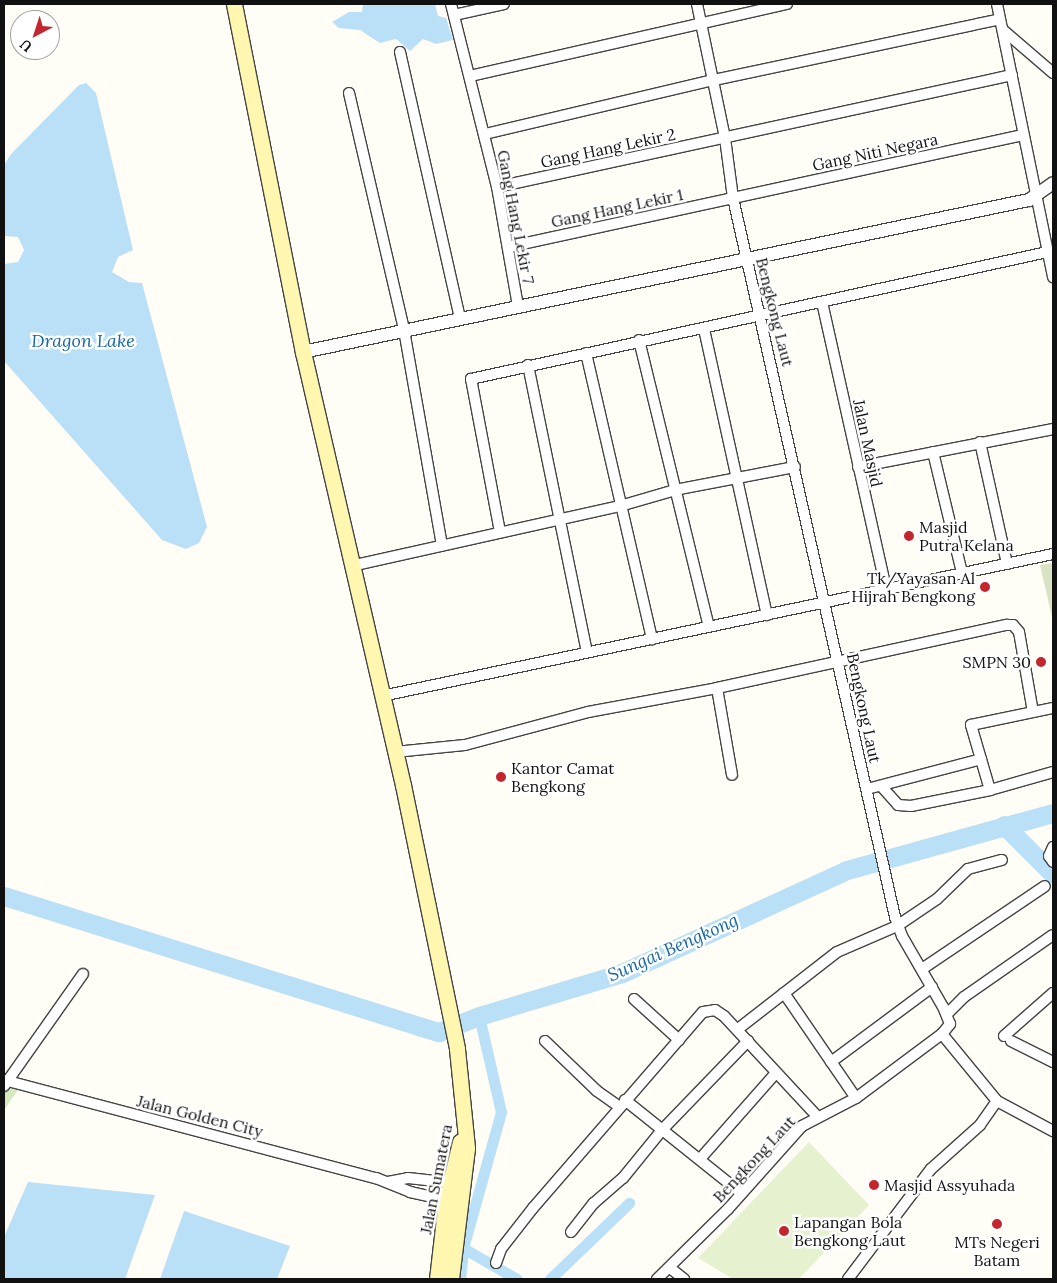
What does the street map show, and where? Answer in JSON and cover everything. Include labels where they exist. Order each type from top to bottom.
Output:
[{"type":"main road","name":"Jalan Sumatera","points":[[234,4],[303,352],[395,752],[456,1049],[466,1116],[458,1183],[462,1202],[450,1279]]},
{"type":"main road","name":"Jalan Sumatera","points":[[437,1279],[446,1201],[458,1183]]},
{"type":"street","name":"Gang Hang Lekir 7","points":[[451,4],[497,187],[518,306]]},
{"type":"street","points":[[454,15],[504,4]]},
{"type":"street","name":"Bengkong Laut","points":[[697,4],[725,138],[733,198],[762,316],[897,926],[947,1014]]},
{"type":"street","points":[[470,76],[700,22],[787,4]]},
{"type":"street","points":[[997,4],[1038,196],[1053,277]]},
{"type":"street","points":[[485,134],[714,80],[1000,19]]},
{"type":"street","points":[[1003,30],[1053,73]]},
{"type":"street","points":[[400,52],[460,318]]},
{"type":"street","name":"Gang Hang Lekir 2","points":[[497,187],[1012,75]]},
{"type":"street","points":[[349,93],[404,330],[442,546]]},
{"type":"street","name":"Gang Niti Negara","points":[[733,198],[1024,135]]},
{"type":"street","points":[[303,352],[1038,196],[1053,183]]},
{"type":"street","name":"Gang Hang Lekir 1","points":[[508,247],[733,198]]},
{"type":"street","points":[[500,532],[470,381],[528,365],[639,340],[704,329],[1048,252]]},
{"type":"street","name":"Jalan Masjid","points":[[822,302],[886,589]]},
{"type":"street","points":[[704,329],[734,478],[767,615]]},
{"type":"street","points":[[639,340],[709,627]]},
{"type":"street","points":[[586,353],[652,640]]},
{"type":"street","points":[[528,365],[587,652]]},
{"type":"street","points":[[858,467],[1053,429]]},
{"type":"street","points":[[980,442],[1007,564]]},
{"type":"street","points":[[933,452],[962,573]]},
{"type":"street","points":[[351,566],[620,506],[675,490],[795,467]]},
{"type":"street","points":[[382,696],[1053,554]]},
{"type":"street","points":[[395,752],[465,744],[571,716],[717,688],[1013,625],[1019,632],[1033,712]]},
{"type":"street","points":[[717,688],[732,775]]},
{"type":"street","points":[[990,790],[971,725],[1053,708]]},
{"type":"street","points":[[867,789],[882,788],[981,759]]},
{"type":"street","points":[[882,788],[898,805],[911,806],[990,790],[1053,772]]},
{"type":"street","points":[[1053,847],[1049,856],[1053,862]]},
{"type":"street","points":[[738,1029],[837,952],[897,926],[937,899],[968,869],[1002,860]]},
{"type":"street","points":[[922,969],[1045,886]]},
{"type":"street","points":[[1053,936],[964,998],[947,1014],[950,1024],[942,1034],[997,1101],[1053,1130]]},
{"type":"street","points":[[5,1082],[83,974]]},
{"type":"street","points":[[831,1062],[932,987]]},
{"type":"street","points":[[784,993],[856,1098]]},
{"type":"street","points":[[1053,993],[1008,1039],[1053,1062]]},
{"type":"street","points":[[634,999],[679,1040]]},
{"type":"street","points":[[496,1263],[501,1249],[623,1103],[679,1040],[694,1020],[709,1010],[724,1016],[738,1029],[775,1074],[818,1117]]},
{"type":"street","name":"Bengkong Laut","points":[[657,1279],[670,1268],[742,1193],[802,1126],[856,1098],[942,1034]]},
{"type":"street","points":[[545,1041],[597,1090],[623,1103],[662,1130],[742,1193]]},
{"type":"street","points":[[571,1232],[594,1203],[623,1178],[662,1130],[748,1041]]},
{"type":"street","points":[[700,1160],[775,1074]]},
{"type":"street","name":"Jalan Golden City","points":[[5,1082],[388,1182],[410,1192],[446,1201],[462,1202]]},
{"type":"street","points":[[848,1279],[931,1169],[980,1125],[997,1101]]},
{"type":"street","name":"Jalan Golden City","points":[[388,1182],[408,1178],[458,1183]]},
{"type":"street","points":[[670,1268],[684,1279]]},
{"type":"green space","points":[[1053,563],[1053,617],[1052,617],[1040,565]]},
{"type":"green space","points":[[4,1083],[20,1087],[4,1110]]},
{"type":"green space","name":"Lapangan Bola Bengkong Laut","points":[[809,1142],[869,1205],[799,1279],[733,1279],[698,1258]]},
{"type":"water","points":[[363,4],[435,4],[438,16],[446,18],[453,40],[436,44],[423,39],[410,51],[396,39],[380,43],[360,30],[339,28],[332,22],[349,12],[362,12]]},
{"type":"water","name":"Dragon Lake","points":[[86,83],[96,93],[133,250],[118,257],[112,272],[129,282],[142,283],[207,527],[199,543],[186,549],[162,540],[4,361],[4,264],[18,262],[24,250],[18,237],[4,236],[4,165],[11,154],[79,85]]},
{"type":"water","points":[[28,1182],[155,1195],[125,1279],[4,1279],[4,1237]]},
{"type":"water","points":[[184,1211],[290,1246],[277,1279],[160,1279]]},
{"type":"waterway","name":"Sungai Bengkong","points":[[4,896],[439,1032],[479,1016],[622,973],[847,870],[1053,813]]},
{"type":"waterway","points":[[1004,825],[1053,874]]},
{"type":"waterway","points":[[479,1016],[501,1112],[463,1248],[517,1279]]},
{"type":"waterway","points":[[550,1279],[629,1203]]},
{"type":"waterway","points":[[460,1279],[463,1248]]},
{"type":"place","name":"Masjid Putra Kelana","points":[[909,536]]},
{"type":"place","name":"Tk/Yayasan Al Hijrah Bengkong","points":[[985,587]]},
{"type":"place","name":"SMPN 30","points":[[1041,662]]},
{"type":"place","name":"Kantor Camat Bengkong","points":[[501,777]]},
{"type":"place","name":"Masjid Assyuhada","points":[[874,1185]]},
{"type":"place","name":"MTs Negeri Batam","points":[[997,1224]]},
{"type":"place","name":"Lapangan Bola Bengkong Laut","points":[[784,1231]]}]
